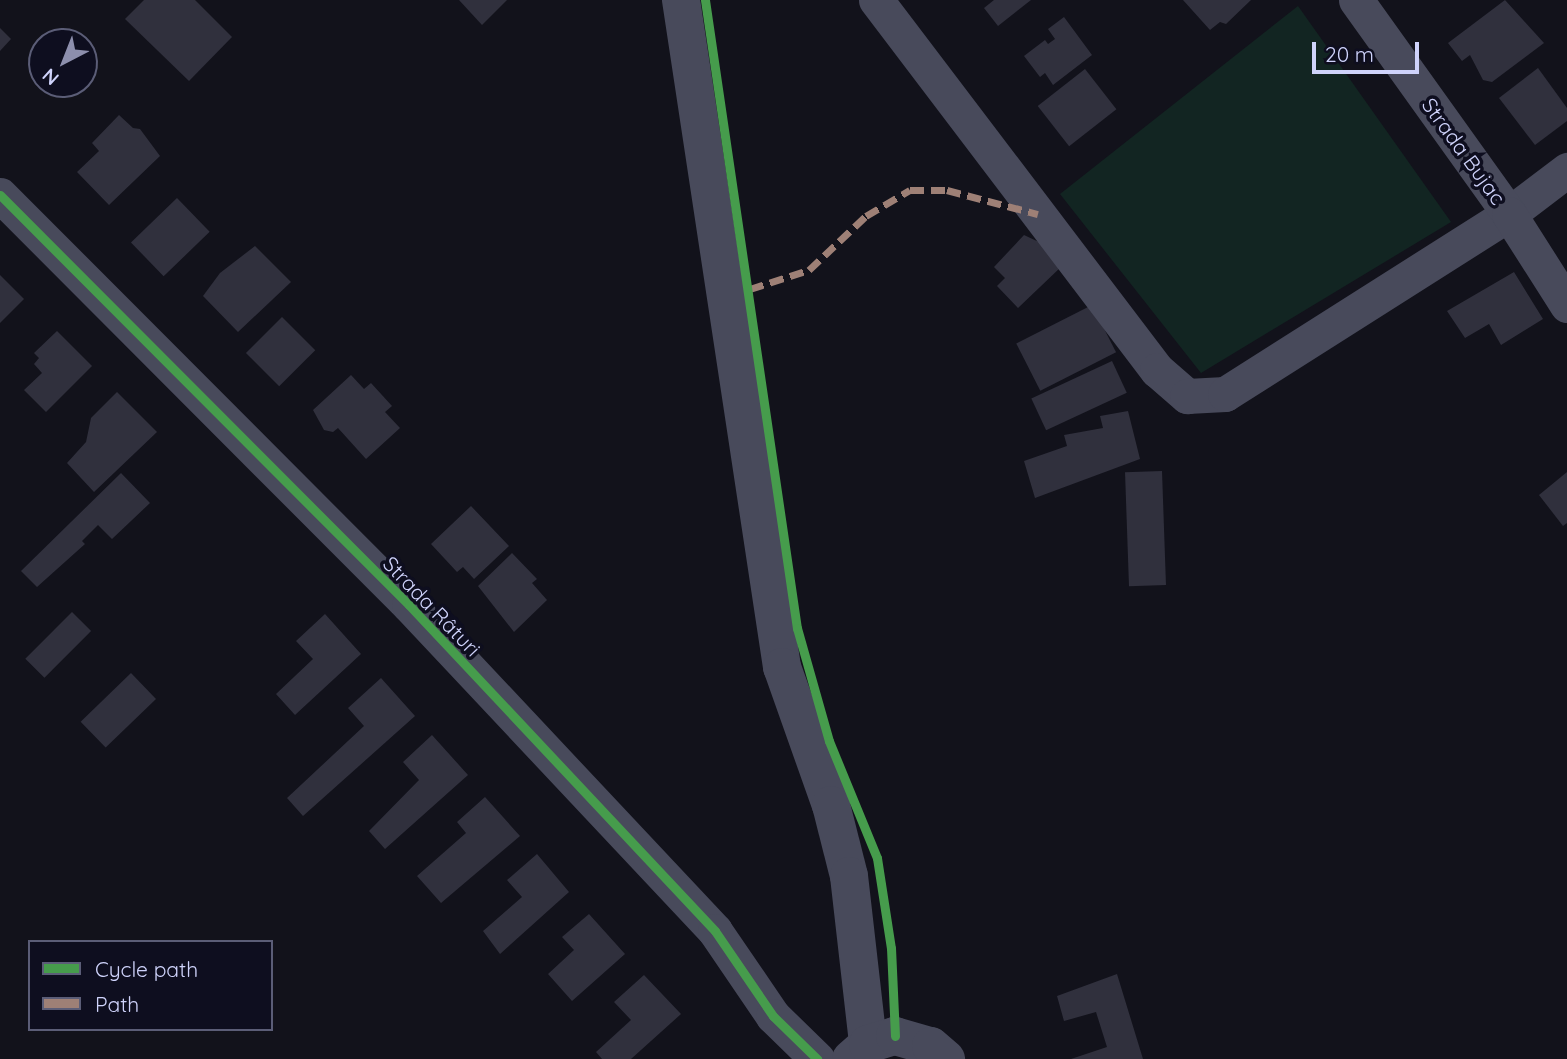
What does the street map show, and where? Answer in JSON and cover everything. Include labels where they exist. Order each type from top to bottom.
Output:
[{"type":"street","points":[[681,0],[782,667],[831,805],[849,876],[859,1052],[895,1036],[914,1038],[946,1059]]},
{"type":"street","points":[[876,0],[1157,370],[1187,396],[1225,394],[1509,214],[1567,170]]},
{"type":"street","name":"Strada Bujac","points":[[1356,0],[1509,214],[1567,305]]},
{"type":"street","name":"Strada Râturi","points":[[0,195],[493,694],[715,931],[773,1016],[817,1059]]},
{"type":"green space","points":[[1298,6],[1451,222],[1201,373],[1060,194]]},
{"type":"building","points":[[144,0],[195,0],[232,37],[189,81],[125,19]]},
{"type":"building","points":[[459,0],[507,0],[482,25]]},
{"type":"building","points":[[994,0],[1031,0],[998,26],[984,8]]},
{"type":"building","points":[[1183,0],[1251,0],[1226,24],[1220,22],[1210,30]]},
{"type":"building","points":[[1505,0],[1544,43],[1492,82],[1483,80],[1470,55],[1462,61],[1448,43]]},
{"type":"building","points":[[1064,17],[1092,55],[1053,85],[1045,73],[1040,77],[1024,56],[1045,40],[1048,44],[1055,39],[1048,29]]},
{"type":"building","points":[[0,28],[11,39],[0,51]]},
{"type":"building","points":[[1538,68],[1567,108],[1567,121],[1535,145],[1499,98]]},
{"type":"building","points":[[1085,69],[1116,109],[1069,146],[1038,106]]},
{"type":"building","points":[[119,115],[133,128],[140,129],[160,156],[109,205],[77,172],[99,151],[92,143]]},
{"type":"building","points":[[177,198],[210,232],[164,276],[131,242]]},
{"type":"building","points":[[1024,235],[1041,243],[1062,266],[1018,308],[997,286],[1005,278],[994,267]]},
{"type":"building","points":[[255,246],[291,282],[238,332],[203,296],[220,273]]},
{"type":"building","points":[[1514,272],[1543,319],[1501,345],[1489,324],[1465,338],[1447,311]]},
{"type":"building","points":[[0,275],[24,299],[0,323]]},
{"type":"building","points":[[1092,305],[1116,352],[1040,391],[1016,344]]},
{"type":"building","points":[[282,317],[315,350],[279,386],[246,353]]},
{"type":"building","points":[[57,331],[92,366],[46,412],[24,390],[42,373],[34,364],[39,358],[34,353]]},
{"type":"building","points":[[1112,361],[1127,393],[1046,430],[1031,399]]},
{"type":"building","points":[[351,375],[364,389],[371,383],[392,406],[385,412],[400,428],[366,459],[338,428],[333,432],[324,430],[313,410]]},
{"type":"building","points":[[117,392],[157,432],[94,492],[67,463],[86,442],[91,418]]},
{"type":"building","points":[[1128,411],[1140,459],[1035,498],[1024,461],[1067,446],[1064,435],[1103,428],[1100,416]]},
{"type":"building","points":[[1162,471],[1166,585],[1129,586],[1125,472]]},
{"type":"building","points":[[1567,472],[1567,523],[1563,526],[1539,495]]},
{"type":"building","points":[[121,473],[150,503],[112,539],[98,525],[82,541],[85,544],[37,587],[21,571]]},
{"type":"building","points":[[471,506],[509,546],[474,579],[463,567],[457,572],[431,544]]},
{"type":"building","points":[[512,553],[537,579],[532,583],[547,600],[514,632],[478,586]]},
{"type":"building","points":[[72,612],[91,631],[44,678],[25,659]]},
{"type":"building","points":[[325,614],[361,654],[295,715],[276,694],[313,659],[296,641]]},
{"type":"building","points":[[131,673],[156,699],[106,748],[81,722]]},
{"type":"building","points":[[381,678],[415,716],[303,816],[287,798],[364,726],[348,708]]},
{"type":"building","points":[[432,735],[468,775],[385,849],[369,831],[419,780],[403,762]]},
{"type":"building","points":[[485,797],[520,836],[441,903],[417,876],[466,833],[457,822]]},
{"type":"building","points":[[537,854],[569,892],[500,954],[483,931],[522,897],[507,880]]},
{"type":"building","points":[[589,914],[625,954],[572,1001],[548,974],[574,950],[562,937]]},
{"type":"building","points":[[1117,974],[1143,1059],[1071,1059],[1107,1047],[1096,1012],[1064,1021],[1057,996]]},
{"type":"building","points":[[644,975],[681,1014],[631,1059],[602,1059],[596,1052],[631,1020],[614,1002]]},
{"type":"marked path","points":[[750,289],[809,270],[866,216],[910,190],[947,190],[1038,214]]},
{"type":"cycle path","points":[[705,0],[797,628],[829,741],[877,858],[891,948],[895,1036]]},
{"type":"cycle path","points":[[0,195],[409,605],[715,931],[773,1016],[817,1059]]}]
